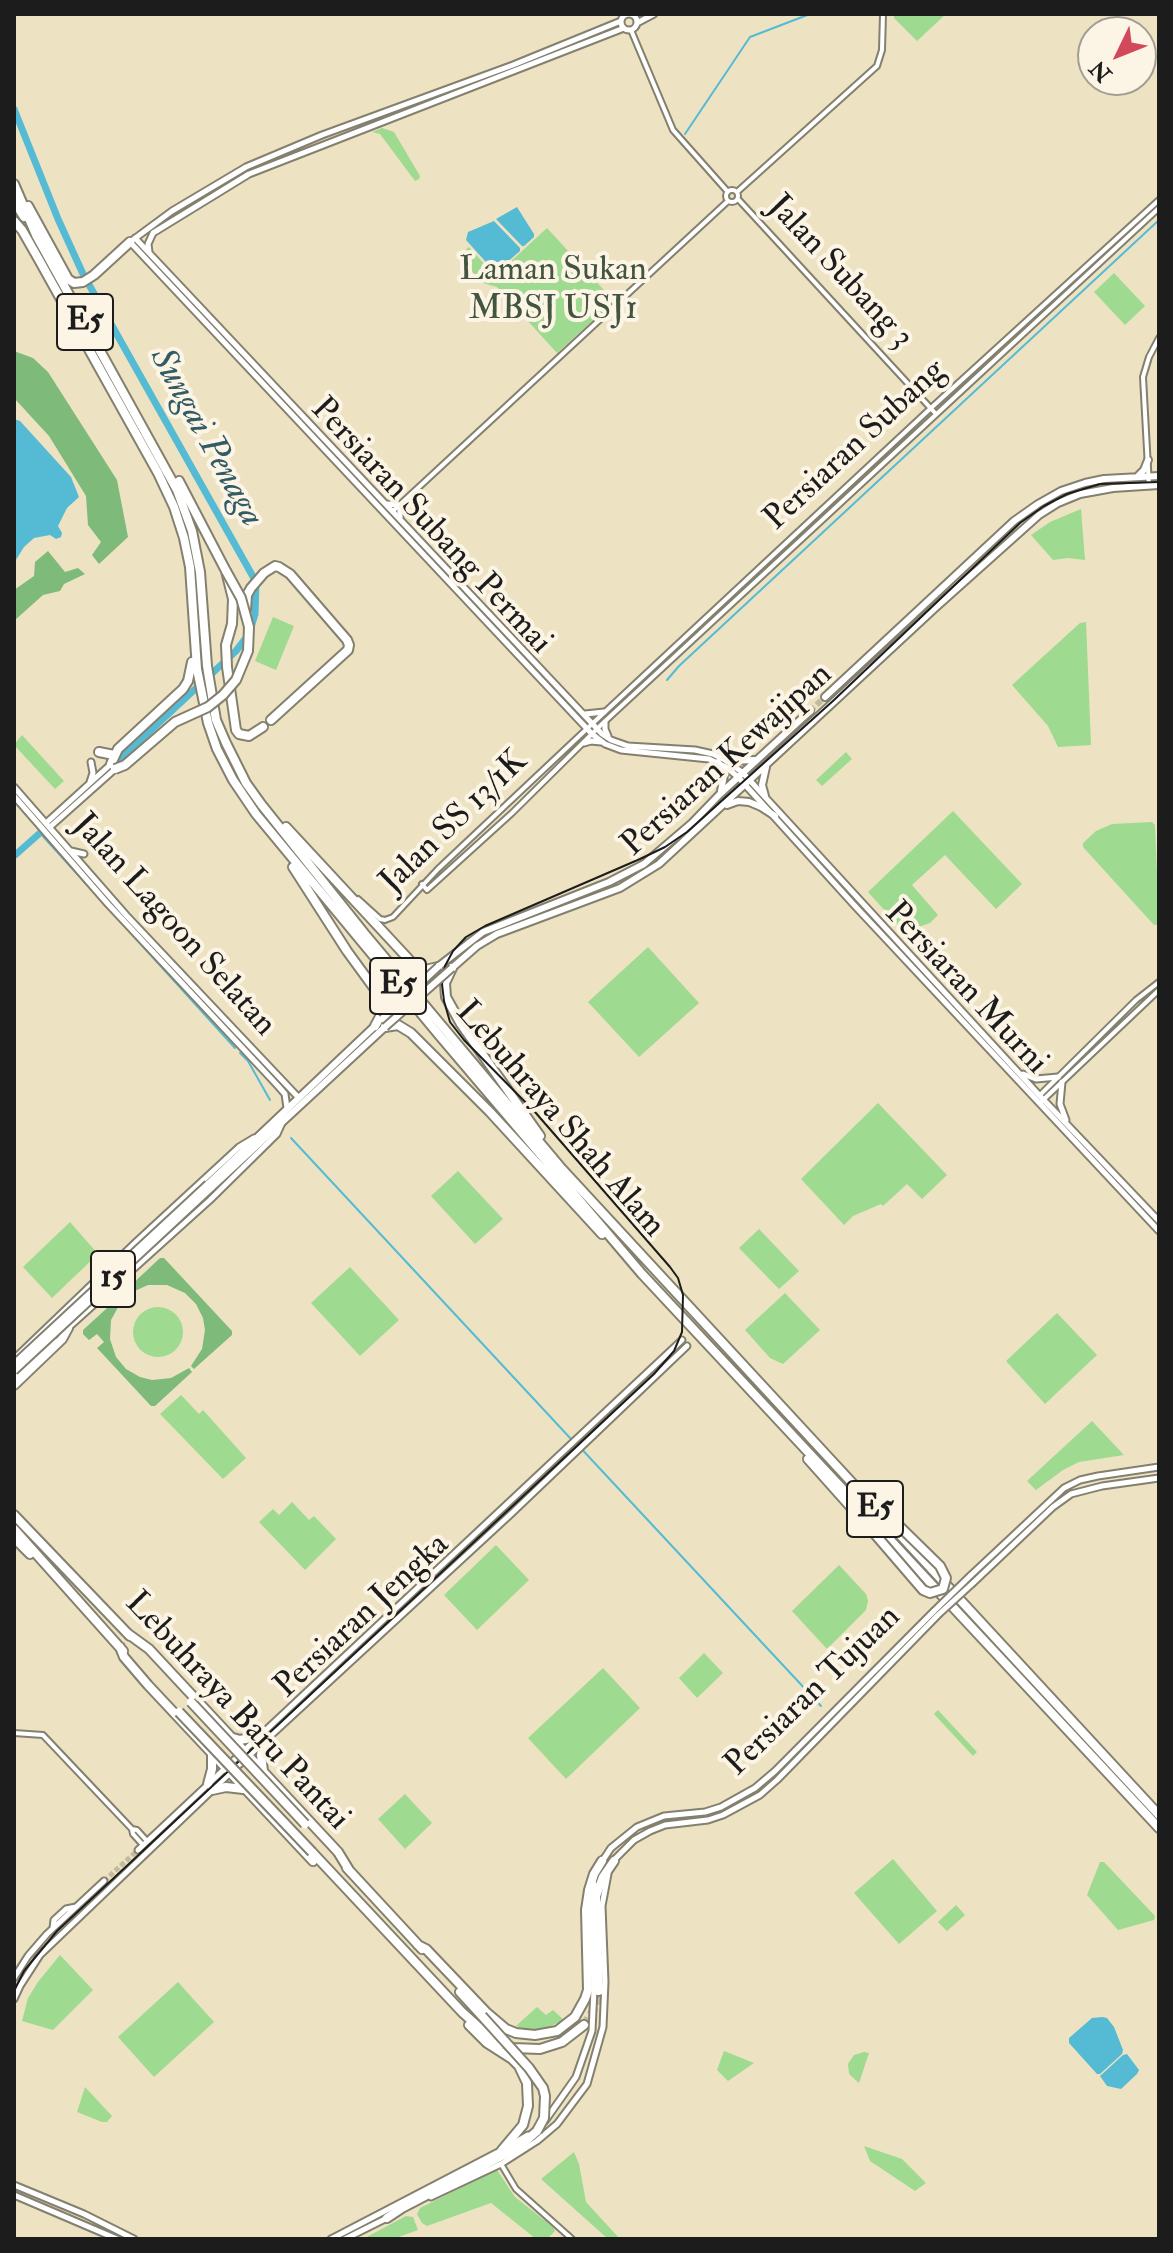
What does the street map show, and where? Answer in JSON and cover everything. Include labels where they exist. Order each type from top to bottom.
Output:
[{"type":"highway","points":[[15,186],[68,279],[74,283],[83,282],[94,275],[132,240]]},
{"type":"highway","name":"Lebuhraya Shah Alam","points":[[15,186],[36,235],[177,490],[192,531],[200,572],[208,723],[233,780],[256,814],[642,1274],[1159,1828]]},
{"type":"highway","points":[[14,201],[36,235]]},
{"type":"highway","name":"Lebuhraya Shah Alam","points":[[14,220],[158,473],[174,507],[190,567],[195,666],[246,783],[562,1169],[1159,1815]]},
{"type":"highway","points":[[133,410],[169,463],[246,611]]},
{"type":"highway","points":[[99,752],[113,763],[125,765],[164,729],[208,707],[230,688],[241,671],[248,651],[247,595],[264,573],[279,567],[297,583],[349,645],[348,650],[271,720]]},
{"type":"highway","points":[[226,571],[233,599],[232,624],[226,645],[236,730],[249,736],[263,727]]},
{"type":"highway","points":[[113,763],[183,689],[195,666]]},
{"type":"highway","points":[[267,812],[284,826],[415,966],[425,970],[439,966]]},
{"type":"highway","points":[[256,814],[382,999],[380,1024],[398,1025],[411,1033],[642,1274]]},
{"type":"highway","points":[[452,968],[445,983],[446,997],[461,1024],[562,1169]]},
{"type":"highway","points":[[14,1385],[62,1339],[68,1328]]},
{"type":"highway","points":[[732,1370],[923,1590],[930,1593],[943,1589],[946,1578],[940,1566],[774,1394],[741,1364]]},
{"type":"highway","points":[[14,1508],[61,1564]]},
{"type":"highway","name":"Lebuhraya Baru Pantai","points":[[14,1515],[50,1568],[120,1647],[408,1954]]},
{"type":"highway","name":"Lebuhraya Baru Pantai","points":[[14,1529],[61,1564],[418,1945]]},
{"type":"highway","points":[[14,1538],[42,1565],[50,1568]]},
{"type":"highway","points":[[127,1633],[149,1649],[247,1753],[338,1852],[349,1870]]},
{"type":"highway","points":[[120,1647],[124,1657],[148,1685],[227,1771],[346,1893],[364,1907]]},
{"type":"highway","points":[[231,1737],[240,1740],[262,1739],[263,1772]]},
{"type":"highway","points":[[212,1755],[222,1751],[231,1737]]},
{"type":"highway","points":[[212,1755],[210,1787],[244,1789]]},
{"type":"highway","points":[[244,1789],[247,1777],[263,1772]]},
{"type":"highway","points":[[418,1945],[426,1949],[506,2029],[535,2035],[557,2031],[575,2017],[588,1990],[586,1910],[591,1882],[602,1861]]},
{"type":"highway","points":[[599,1991],[596,1896],[603,1877],[614,1861]]},
{"type":"highway","points":[[387,2218],[519,2147],[532,2137],[542,2123],[545,2111],[545,2096],[540,2082],[418,1945]]},
{"type":"highway","points":[[408,1954],[493,2040],[528,2050],[550,2047],[570,2037],[584,2025]]},
{"type":"highway","points":[[408,1954],[414,1966],[481,2038],[512,2059],[524,2075],[528,2092],[526,2115],[520,2131],[502,2150]]},
{"type":"main road","points":[[132,240],[172,211],[246,167],[625,22],[637,23],[654,14]]},
{"type":"main road","points":[[149,253],[149,239],[153,233],[249,174],[394,119],[625,22],[635,15],[637,23]]},
{"type":"main road","points":[[394,119],[404,105]]},
{"type":"main road","points":[[373,117],[394,119]]},
{"type":"main road","points":[[294,147],[307,151]]},
{"type":"main road","points":[[282,161],[293,153],[294,147]]},
{"type":"main road","name":"Persiaran Subang Permai","points":[[132,240],[149,253],[401,519],[580,711],[590,726]]},
{"type":"main road","name":"Persiaran Subang Permai","points":[[132,240],[383,513],[595,732],[621,750],[695,756],[718,762],[741,775]]},
{"type":"main road","points":[[1148,460],[1158,476]]},
{"type":"main road","points":[[1137,477],[1148,460]]},
{"type":"main road","name":"Persiaran Kewajipan","points":[[825,697],[1022,514],[1073,486],[1101,479],[1158,476]]},
{"type":"main road","name":"Persiaran Kewajipan","points":[[14,1362],[121,1256],[239,1147],[259,1135],[380,1024],[477,946],[497,934],[620,888],[648,872],[1039,515],[1080,494],[1159,485]]},
{"type":"main road","points":[[386,504],[400,505],[401,519]]},
{"type":"main road","points":[[383,513],[393,511],[394,524]]},
{"type":"main road","points":[[580,711],[588,715],[604,712]]},
{"type":"main road","name":"Persiaran Kewajipan","points":[[14,1377],[210,1200],[277,1134],[283,1121],[439,966],[483,932],[638,869],[692,823],[810,711]]},
{"type":"main road","points":[[584,743],[608,742],[605,722]]},
{"type":"main road","name":"Persiaran Subang Permai","points":[[608,742],[713,754],[727,761],[741,775]]},
{"type":"main road","points":[[727,761],[749,762],[760,757]]},
{"type":"main road","points":[[87,786],[93,773],[91,762]]},
{"type":"main road","points":[[718,762],[724,775],[720,794]]},
{"type":"main road","points":[[50,825],[113,763]]},
{"type":"main road","points":[[50,825],[113,763]]},
{"type":"main road","points":[[765,796],[763,780],[767,764]]},
{"type":"main road","name":"Persiaran Murni","points":[[741,775],[765,796],[850,888],[1019,1072],[1040,1099],[1067,1123],[1159,1221]]},
{"type":"main road","name":"Persiaran Murni","points":[[748,782],[855,906],[1040,1099],[1159,1231]]},
{"type":"main road","name":"Jalan Lagoon Selatan","points":[[14,787],[223,1020],[298,1097]]},
{"type":"main road","name":"Jalan Lagoon Selatan","points":[[14,796],[50,825],[108,904],[285,1094],[287,1108]]},
{"type":"main road","points":[[720,809],[744,801],[775,816]]},
{"type":"main road","points":[[71,851],[85,855],[86,870]]},
{"type":"main road","points":[[850,888],[858,902],[855,906]]},
{"type":"main road","points":[[1019,1072],[1036,1079],[1060,1080],[1060,1104],[1067,1123]]},
{"type":"main road","points":[[210,1186],[283,1121]]},
{"type":"main road","points":[[210,1186],[259,1135]]},
{"type":"main road","name":"15","points":[[14,1362],[210,1186]]},
{"type":"main road","name":"15","points":[[14,1371],[210,1186]]},
{"type":"main road","points":[[121,1256],[109,1274],[114,1281],[121,1280]]},
{"type":"main road","name":"Persiaran Jengka","points":[[14,1999],[40,1955],[210,1787],[580,1448],[682,1346],[574,1442],[365,1643]]},
{"type":"main road","name":"Persiaran Tujuan","points":[[972,1580],[1049,1502],[1072,1484],[1098,1476],[1159,1467]]},
{"type":"main road","name":"Persiaran Tujuan","points":[[331,2239],[530,2133],[547,2119],[567,2092],[576,2077],[592,2031],[591,1905],[602,1861],[611,1848],[637,1827],[664,1816],[705,1812],[721,1807],[755,1788],[936,1613],[1071,1494],[1159,1478]]},
{"type":"main road","name":"Persiaran Tujuan","points":[[614,1861],[634,1840],[650,1831],[665,1825],[708,1820],[760,1795],[936,1613]]},
{"type":"main road","name":"Persiaran Jengka","points":[[138,1850],[210,1787]]},
{"type":"main road","points":[[345,2239],[501,2164],[544,2136],[578,2098],[590,2079],[603,2027],[602,1906],[603,1892],[614,1861]]},
{"type":"main road","points":[[14,1978],[28,1956],[52,1929],[54,1920],[66,1909],[76,1907],[104,1881]]},
{"type":"main road","points":[[576,2077],[580,2086],[590,2079]]},
{"type":"main road","points":[[567,2092],[575,2089],[578,2098]]},
{"type":"main road","points":[[14,2185],[134,2239]]},
{"type":"main road","points":[[25,2200],[22,2192],[30,2191]]},
{"type":"main road","points":[[14,2195],[117,2239]]},
{"type":"street","points":[[737,192],[877,66],[882,50],[883,14]]},
{"type":"street","name":"Jalan Subang 3","points":[[625,22],[673,130],[728,192]]},
{"type":"street","points":[[728,201],[728,192],[737,192]]},
{"type":"street","points":[[393,511],[728,201],[738,199],[737,192]]},
{"type":"street","name":"Jalan Subang 3","points":[[738,199],[936,414]]},
{"type":"street","name":"Persiaran Subang","points":[[590,726],[1159,200]]},
{"type":"street","name":"Persiaran Subang","points":[[595,732],[1159,208]]},
{"type":"street","points":[[1149,486],[1143,377],[1159,338]]},
{"type":"street","name":"Jalan SS 13/1K","points":[[318,862],[373,914],[385,920],[393,917],[422,884],[590,726]]},
{"type":"street","name":"Jalan SS 13/1K","points":[[422,884],[427,890],[595,732]]},
{"type":"street","points":[[459,849],[465,855]]},
{"type":"street","points":[[1060,1080],[1136,1000],[1159,982]]},
{"type":"street","points":[[1040,1099],[1159,990]]},
{"type":"street","points":[[14,1733],[43,1735],[132,1829],[133,1834],[145,1843]]},
{"type":"street","points":[[501,2164],[516,2189],[572,2239]]},
{"type":"green space","points":[[894,14],[946,14],[917,41],[894,18]]},
{"type":"green space","points":[[382,128],[394,132],[419,179],[415,181],[380,134],[372,132]]},
{"type":"green space","name":"Laman Sukan MBSJ USJ1","points":[[547,228],[614,301],[557,353],[497,287],[483,283],[458,257],[469,247],[495,276]]},
{"type":"green space","points":[[1114,273],[1145,306],[1125,325],[1094,292]]},
{"type":"green space","points":[[14,351],[33,358],[48,372],[117,480],[128,537],[99,564],[92,555],[101,542],[88,525],[86,496],[49,436],[14,398]]},
{"type":"green space","points":[[1081,509],[1085,560],[1053,560],[1031,535],[1050,522]]},
{"type":"green space","points":[[48,551],[65,572],[78,568],[85,574],[64,584],[60,591],[43,595],[14,621],[14,590],[34,576],[35,562]]},
{"type":"green space","points":[[273,617],[294,626],[276,670],[255,661]]},
{"type":"green space","points":[[1086,622],[1091,745],[1058,747],[1048,726],[1012,685],[1080,623]]},
{"type":"green space","points":[[22,735],[64,781],[55,789],[14,745]]},
{"type":"green space","points":[[846,752],[852,759],[822,786],[816,780]]},
{"type":"green space","points":[[953,811],[1022,884],[996,909],[945,855],[912,885],[938,915],[930,923],[904,932],[868,892]]},
{"type":"green space","points":[[1152,822],[1155,825],[1159,924],[1154,925],[1083,847],[1083,843],[1096,831],[1112,824]]},
{"type":"green space","points":[[648,947],[699,1003],[639,1057],[588,1002]]},
{"type":"green space","points":[[878,1103],[947,1175],[922,1199],[907,1184],[883,1206],[881,1204],[853,1216],[844,1225],[801,1179]]},
{"type":"green space","points":[[458,1171],[503,1219],[475,1244],[431,1196]]},
{"type":"green space","points":[[70,1222],[98,1254],[52,1298],[23,1267]]},
{"type":"green space","points":[[759,1229],[799,1271],[779,1289],[739,1248]]},
{"type":"green space","points":[[160,1258],[164,1258],[232,1331],[232,1335],[194,1369],[191,1366],[202,1349],[205,1330],[196,1304],[185,1293],[167,1285],[148,1285],[127,1293],[127,1289]]},
{"type":"green space","points":[[350,1267],[399,1320],[360,1356],[311,1303]]},
{"type":"green space","points":[[785,1293],[820,1330],[783,1364],[770,1358],[745,1330]]},
{"type":"green space","points":[[117,1299],[122,1300],[111,1320],[110,1339],[116,1357],[126,1369],[152,1380],[171,1378],[189,1368],[192,1372],[155,1406],[151,1406],[97,1348],[104,1342],[97,1334],[89,1340],[83,1334],[83,1330]]},
{"type":"green space","points":[[158,1307],[176,1314],[183,1332],[176,1350],[158,1357],[140,1350],[133,1332],[140,1314]]},
{"type":"green space","points":[[1057,1313],[1097,1355],[1045,1404],[1006,1361]]},
{"type":"green space","points":[[181,1395],[199,1414],[203,1410],[246,1458],[223,1479],[160,1414]]},
{"type":"green space","points":[[1092,1421],[1124,1455],[1079,1462],[1036,1490],[1027,1481]]},
{"type":"green space","points":[[292,1502],[309,1520],[314,1516],[336,1539],[305,1570],[259,1522],[273,1509],[279,1515]]},
{"type":"green space","points":[[496,1545],[529,1580],[477,1630],[444,1595]]},
{"type":"green space","points":[[839,1565],[866,1594],[868,1601],[866,1610],[827,1649],[792,1611]]},
{"type":"green space","points":[[704,1653],[723,1673],[697,1698],[679,1678]]},
{"type":"green space","points":[[603,1668],[640,1708],[566,1779],[528,1738]]},
{"type":"green space","points":[[938,1710],[977,1752],[973,1756],[934,1714]]},
{"type":"green space","points":[[405,1794],[432,1823],[405,1849],[378,1819]]},
{"type":"green space","points":[[893,1859],[937,1911],[899,1944],[854,1893]]},
{"type":"green space","points":[[1100,1862],[1104,1862],[1155,1916],[1154,1920],[1118,1930],[1087,1895]]},
{"type":"green space","points":[[956,1905],[965,1915],[947,1931],[938,1922]]},
{"type":"green space","points":[[60,1955],[93,1990],[53,2030],[22,2021],[28,1998]]},
{"type":"green space","points":[[178,1982],[214,2022],[154,2077],[118,2037]]},
{"type":"green space","points":[[537,2007],[546,2015],[553,2010],[564,2020],[542,2030],[516,2026]]},
{"type":"green space","points":[[724,2051],[754,2063],[728,2081],[717,2070]]},
{"type":"green space","points":[[869,2053],[859,2083],[849,2074],[848,2064],[854,2055]]},
{"type":"green space","points":[[85,2087],[112,2116],[107,2122],[77,2112]]},
{"type":"green space","points":[[864,2146],[902,2159],[926,2183],[915,2191],[870,2161]]},
{"type":"green space","points":[[574,2152],[586,2202],[620,2239],[608,2239],[541,2179]]},
{"type":"green space","points":[[497,2170],[515,2197],[553,2227],[555,2231],[547,2239],[536,2239],[491,2203],[427,2226],[422,2223],[417,2214],[420,2208]]},
{"type":"green space","points":[[406,2216],[413,2217],[418,2230],[393,2239],[363,2239]]},
{"type":"water","points":[[517,207],[534,234],[524,246],[496,219]]},
{"type":"water","points":[[494,221],[520,248],[497,271],[466,240],[468,232]]},
{"type":"water","points":[[14,419],[20,421],[71,477],[79,497],[67,508],[58,526],[61,537],[56,539],[50,535],[34,538],[14,563]]},
{"type":"water","points":[[1092,2018],[1107,2018],[1114,2027],[1123,2050],[1097,2074],[1069,2043],[1069,2038]]},
{"type":"water","points":[[1127,2054],[1139,2070],[1137,2074],[1121,2089],[1107,2086],[1100,2076]]},
{"type":"waterway","points":[[685,134],[750,37],[810,14]]},
{"type":"waterway","name":"Sungai Penaga","points":[[14,109],[83,274],[256,582],[255,614],[249,634],[236,651],[120,759]]},
{"type":"waterway","points":[[667,680],[1159,220]]},
{"type":"waterway","points":[[40,833],[235,1048]]},
{"type":"waterway","name":"Sungai Penaga","points":[[14,856],[40,833]]},
{"type":"waterway","points":[[240,1053],[248,1061],[270,1100]]},
{"type":"waterway","points":[[291,1138],[571,1439]]},
{"type":"waterway","points":[[576,1443],[821,1706]]},
{"type":"tunnel","points":[[810,711],[825,697]]},
{"type":"tunnel","points":[[104,1881],[138,1850]]},
{"type":"tunnel","points":[[584,2025],[594,2009],[599,1991]]},
{"type":"tram line","points":[[14,1991],[24,1971],[57,1931],[654,1374],[674,1351],[682,1332],[683,1295],[678,1278],[535,1112],[450,1022],[442,984],[445,966],[453,951],[466,937],[485,926],[640,859],[687,832],[834,700],[1020,523],[1044,506],[1067,494],[1100,484],[1159,482]]}]
